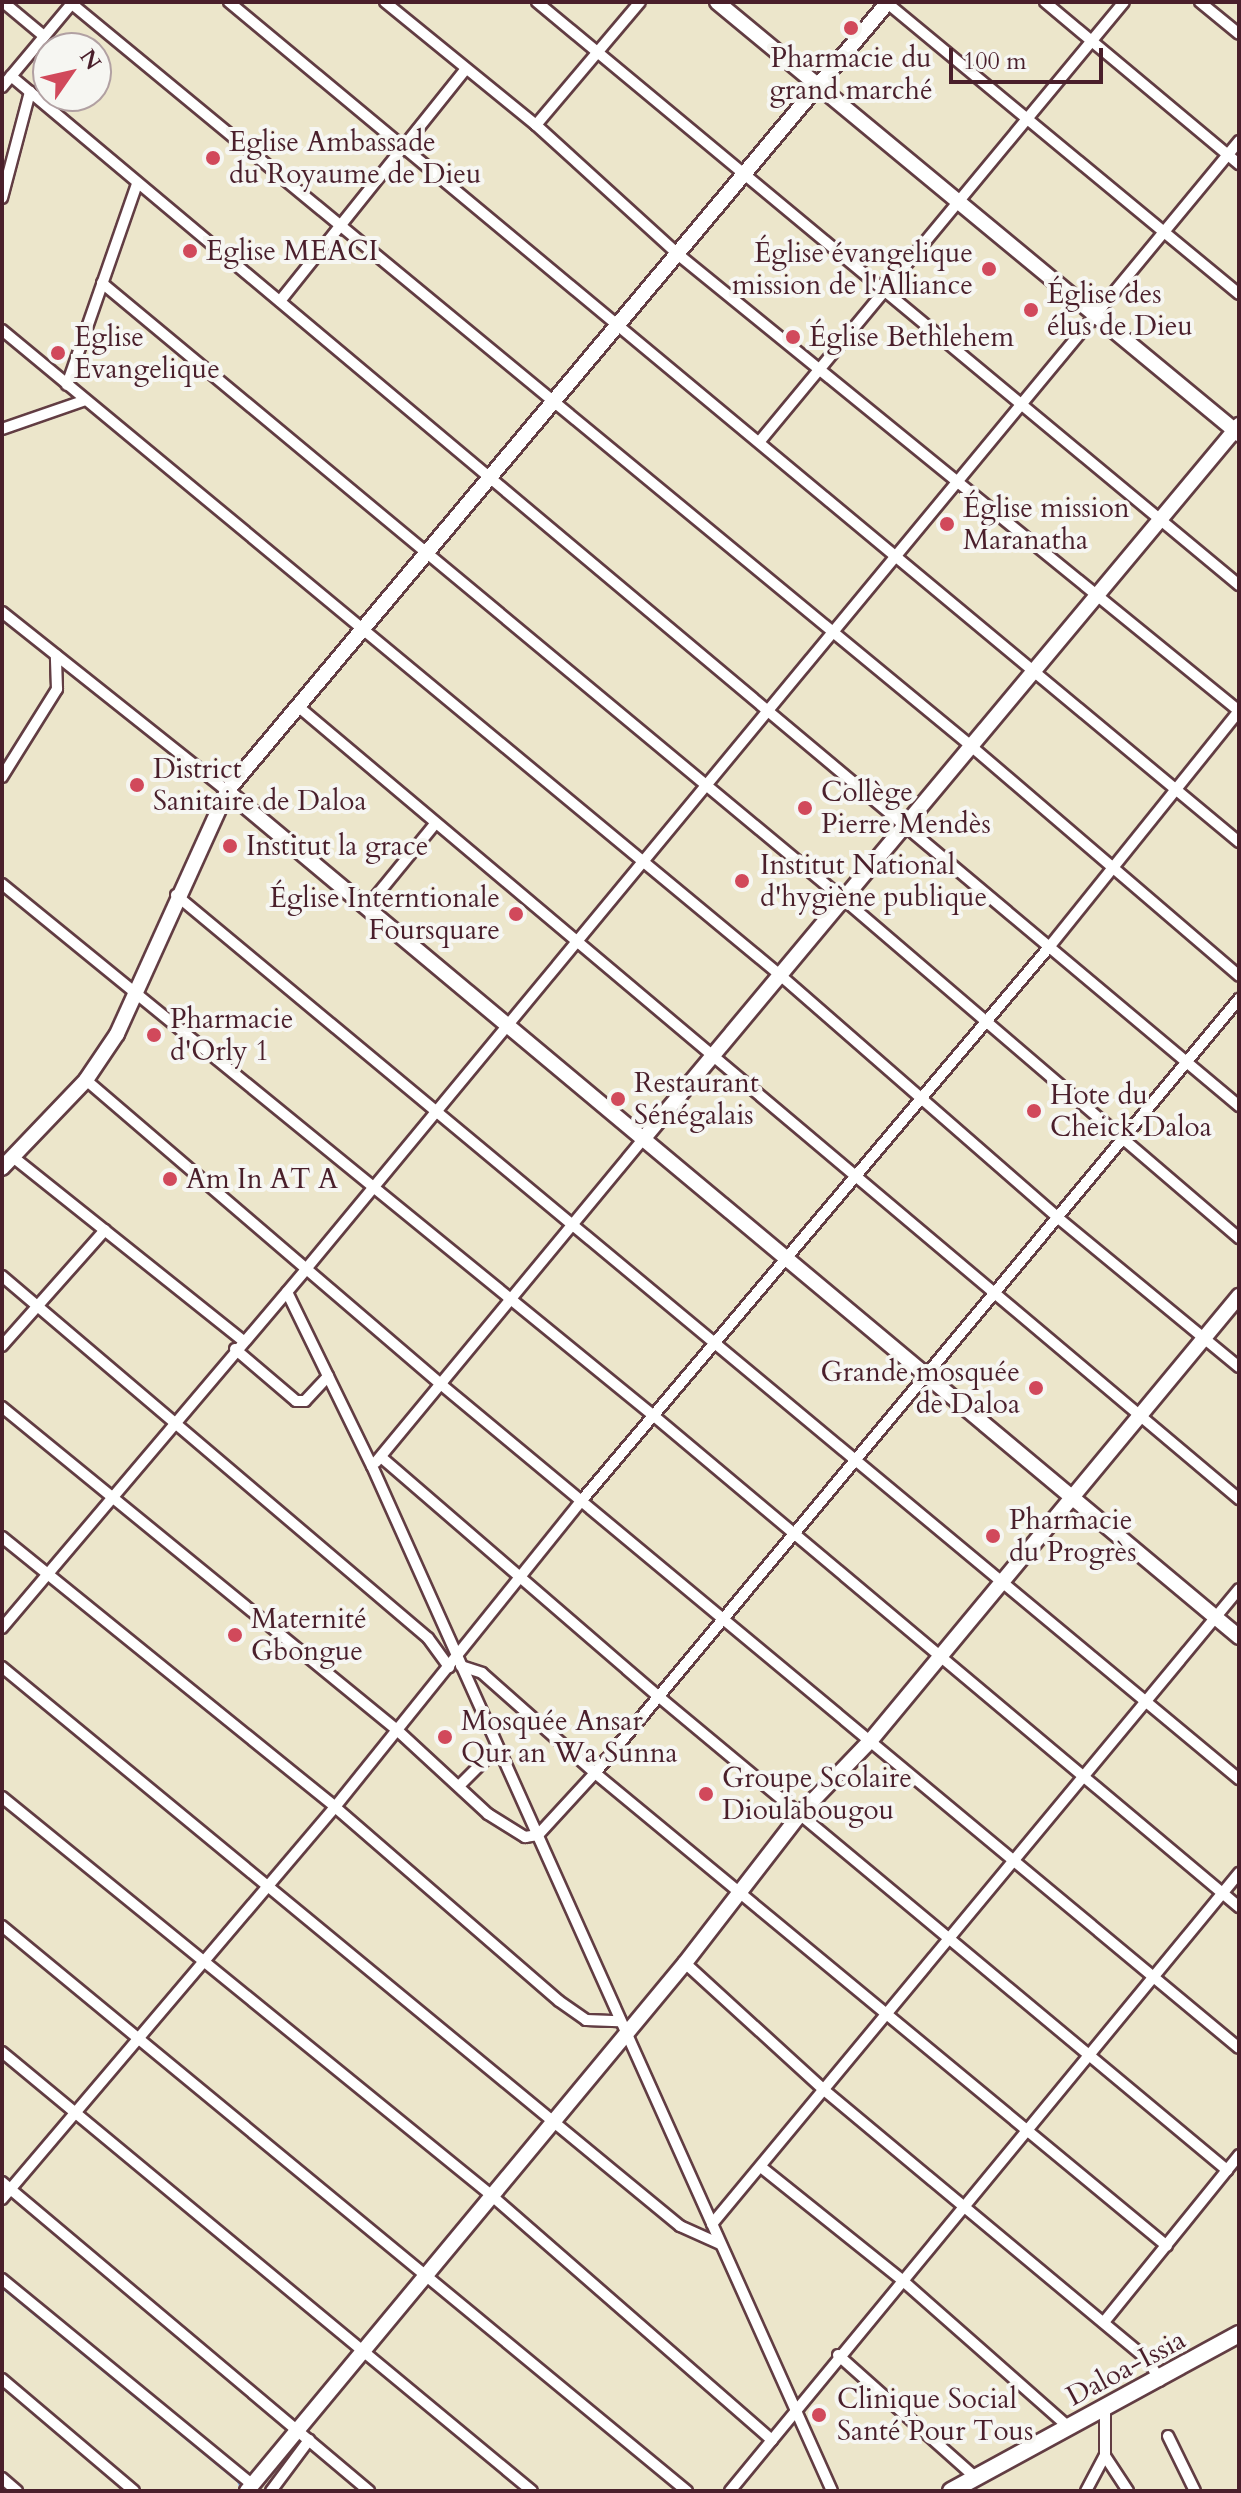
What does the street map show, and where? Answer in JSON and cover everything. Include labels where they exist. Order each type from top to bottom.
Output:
[{"type":"main road","name":"Daloa-Issia","points":[[951,2491],[1160,2381],[1239,2334]]},
{"type":"street","points":[[3,2],[39,32]]},
{"type":"street","points":[[229,2],[899,556],[1239,842]]},
{"type":"street","points":[[2,2199],[6,2186],[76,2113],[200,1959],[456,1664],[582,1500],[716,1345],[920,1096],[1050,946],[1239,711],[959,479],[680,256],[536,125],[385,2]]},
{"type":"street","points":[[537,2],[1239,585]]},
{"type":"street","points":[[536,125],[640,2]]},
{"type":"street","points":[[372,1466],[443,1386],[842,898],[1238,430],[955,202],[717,2]]},
{"type":"street","points":[[328,1376],[305,1401],[296,1401],[239,1345],[105,1230],[7,1162],[86,1080],[139,993],[176,895],[227,791],[492,481],[887,2],[1239,294]]},
{"type":"street","points":[[1045,2],[1239,164]]},
{"type":"street","points":[[760,441],[955,202],[1124,2]]},
{"type":"street","points":[[1200,2],[1239,34]]},
{"type":"street","points":[[48,32],[73,3],[971,746],[1239,976]]},
{"type":"street","points":[[2,87],[32,51]]},
{"type":"street","points":[[280,301],[466,69]]},
{"type":"street","points":[[11,76],[1239,1106]]},
{"type":"street","points":[[2,198],[30,92]]},
{"type":"street","points":[[2,1628],[287,1292],[507,1023],[899,556],[1239,141]]},
{"type":"street","points":[[67,385],[137,184]]},
{"type":"street","points":[[102,283],[842,898],[1239,1238]]},
{"type":"street","points":[[2,330],[83,401],[780,975],[1057,1217],[1239,1367]]},
{"type":"street","points":[[2,429],[83,401]]},
{"type":"street","points":[[2,612],[227,791],[507,1023],[1239,1637]]},
{"type":"street","points":[[2,777],[57,689],[56,655]]},
{"type":"street","points":[[300,708],[434,825],[859,1174],[1138,1416],[1239,1499]]},
{"type":"street","points":[[367,907],[434,825]]},
{"type":"street","points":[[4,890],[139,993],[372,1188],[654,1416],[937,1658],[1239,1907]]},
{"type":"street","points":[[176,895],[574,1222],[716,1345],[1239,1779]]},
{"type":"street","points":[[538,1835],[595,1773],[1239,999]]},
{"type":"street","points":[[86,1080],[443,1386],[1239,2048]]},
{"type":"street","points":[[2,1346],[105,1230]]},
{"type":"street","points":[[2,1276],[176,1420],[456,1664],[482,1673],[595,1773],[741,1890],[1024,2130],[1167,2246]]},
{"type":"street","points":[[287,1292],[372,1466],[456,1664],[538,1835],[832,2491]]},
{"type":"street","points":[[271,2491],[304,2436],[365,2351],[426,2272],[551,2122],[622,2028],[685,1963],[800,1814],[871,1740],[999,1581],[1239,1296]]},
{"type":"street","points":[[2,1407],[397,1730],[513,1831],[538,1835]]},
{"type":"street","points":[[381,1457],[519,1579],[1227,2170]]},
{"type":"street","points":[[2,1537],[335,1807],[559,2001],[586,2020],[622,2028]]},
{"type":"street","points":[[712,2224],[1239,1589]]},
{"type":"street","points":[[2,1667],[551,2122],[692,2235],[720,2244]]},
{"type":"street","points":[[459,1786],[497,1748]]},
{"type":"street","points":[[2,1797],[491,2195],[772,2440]]},
{"type":"street","points":[[730,2491],[797,2412],[838,2355],[1239,1873]]},
{"type":"street","points":[[2,1926],[135,2040],[426,2272],[687,2491]]},
{"type":"street","points":[[685,1963],[824,2090],[1148,2360],[1160,2381]]},
{"type":"street","points":[[2,2052],[215,2232],[365,2351],[532,2491]]},
{"type":"street","points":[[1104,2322],[1239,2155]]},
{"type":"street","points":[[761,2167],[902,2280],[1070,2428]]},
{"type":"street","points":[[6,2186],[369,2491]]},
{"type":"street","points":[[2,2279],[249,2488],[304,2436]]},
{"type":"street","points":[[838,2355],[976,2478]]},
{"type":"street","points":[[2,2379],[134,2491]]},
{"type":"street","points":[[1086,2491],[1105,2456],[1105,2410]]},
{"type":"street","points":[[1168,2436],[1195,2491]]},
{"type":"street","points":[[1105,2456],[1128,2491]]},
{"type":"street","points":[[2,2478],[17,2491]]},
{"type":"waterway","points":[[2,2287],[238,2481],[242,2491]]},
{"type":"place","name":"Pharmacie du grand marché","points":[[851,28]]},
{"type":"place","name":"Eglise Ambassade du Royaume de Dieu","points":[[213,158]]},
{"type":"place","name":"Eglise MEACI","points":[[190,251]]},
{"type":"place","name":"Église évangelique mission de l'Alliance","points":[[989,269]]},
{"type":"place","name":"Église des élus de Dieu","points":[[1031,310]]},
{"type":"place","name":"Église Bethlehem","points":[[793,337]]},
{"type":"place","name":"Eglise Evangelique","points":[[58,353]]},
{"type":"place","name":"Église mission Maranatha","points":[[947,524]]},
{"type":"place","name":"District Sanitaire de Daloa","points":[[137,785]]},
{"type":"place","name":"Collège Pierre Mendès","points":[[805,808]]},
{"type":"place","name":"Institut la grace","points":[[230,846]]},
{"type":"place","name":"Institut National d'hygiène publique","points":[[742,881]]},
{"type":"place","name":"Église Interntionale Foursquare","points":[[516,914]]},
{"type":"place","name":"Pharmacie d'Orly 1","points":[[154,1035]]},
{"type":"place","name":"Restaurant Sénégalais","points":[[618,1099]]},
{"type":"place","name":"Hote du Cheick Daloa","points":[[1034,1111]]},
{"type":"place","name":"Am In AT A","points":[[170,1179]]},
{"type":"place","name":"Grande mosquée de Daloa","points":[[1036,1388]]},
{"type":"place","name":"Pharmacie du Progrès","points":[[993,1536]]},
{"type":"place","name":"Maternité Gbongue","points":[[235,1635]]},
{"type":"place","name":"Mosquée Ansar Qur an Wa Sunna","points":[[445,1737]]},
{"type":"place","name":"Groupe Scolaire Dioulabougou","points":[[706,1794]]},
{"type":"place","name":"Clinique Social Santé Pour Tous","points":[[819,2415]]}]
